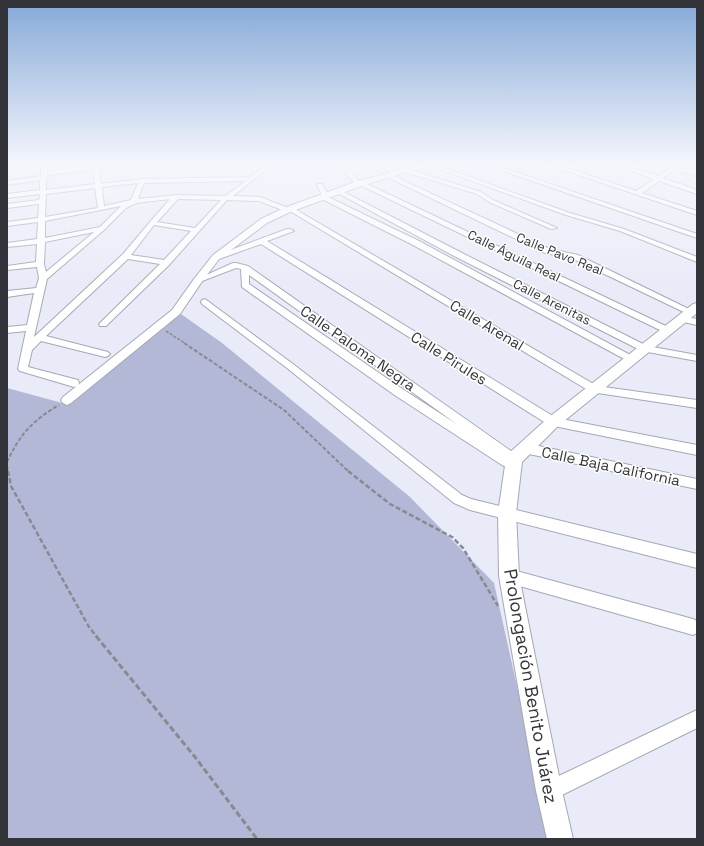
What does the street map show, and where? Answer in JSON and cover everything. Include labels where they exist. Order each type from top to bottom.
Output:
[{"type":"main road","points":[[517,458],[552,422],[667,330],[692,315]]},
{"type":"main road","name":"Prolongación Benito Juárez","points":[[517,458],[507,514],[509,576],[549,791],[560,839]]},
{"type":"street","points":[[7,206],[21,204]]},
{"type":"street","points":[[43,204],[40,264],[43,278],[39,290],[24,370],[74,383]]},
{"type":"street","points":[[100,204],[101,209]]},
{"type":"street","name":"Calle Arenal","points":[[7,224],[42,220],[120,204]]},
{"type":"street","points":[[43,278],[102,229],[128,204]]},
{"type":"street","points":[[27,349],[126,256],[152,223],[169,204]]},
{"type":"street","points":[[103,324],[166,263],[220,204]]},
{"type":"street","name":"Calle Arenal","points":[[274,204],[289,210],[595,389],[697,404]]},
{"type":"street","points":[[67,400],[176,312],[197,281],[216,257],[264,221],[303,204]]},
{"type":"street","points":[[341,204],[638,354],[697,358]]},
{"type":"street","name":"Calle Arenitas","points":[[363,204],[459,255],[638,354]]},
{"type":"street","name":"Calle Águila Real","points":[[405,204],[667,330]]},
{"type":"street","name":"Calle Pavo Real","points":[[453,204],[548,251],[576,257],[692,315]]},
{"type":"street","points":[[499,204],[553,228]]},
{"type":"street","points":[[541,204],[622,230],[697,260]]},
{"type":"street","points":[[605,204],[697,236]]},
{"type":"street","points":[[671,204],[697,213]]},
{"type":"street","points":[[152,223],[198,230]]},
{"type":"street","points":[[7,245],[41,241],[102,229]]},
{"type":"street","points":[[216,257],[263,242],[290,231]]},
{"type":"street","name":"Calle Pirules","points":[[263,242],[552,422],[697,450]]},
{"type":"street","points":[[126,256],[166,263]]},
{"type":"street","points":[[7,268],[40,264]]},
{"type":"street","points":[[197,281],[236,265],[245,268],[245,285],[400,393],[517,458]]},
{"type":"street","points":[[7,294],[39,290]]},
{"type":"street","points":[[205,302],[290,366],[458,499],[470,504],[507,514],[697,561]]},
{"type":"street","points":[[7,330],[32,327]]},
{"type":"street","points":[[39,337],[105,354]]},
{"type":"street","name":"Calle Baja California","points":[[517,458],[697,484]]},
{"type":"street","points":[[509,576],[693,628]]},
{"type":"street","points":[[549,791],[697,719]]},
{"type":"path","points":[[160,326],[284,410],[344,468],[390,504],[452,537],[463,548],[496,604],[517,619]]},
{"type":"path","points":[[7,462],[17,440],[30,423],[67,400]]},
{"type":"path","points":[[7,466],[12,486],[34,530],[89,627],[195,757],[257,839]]},
{"type":"shaded area","points":[[181,314],[222,343],[410,497],[494,583],[551,839],[7,839],[7,388],[66,404]]}]
